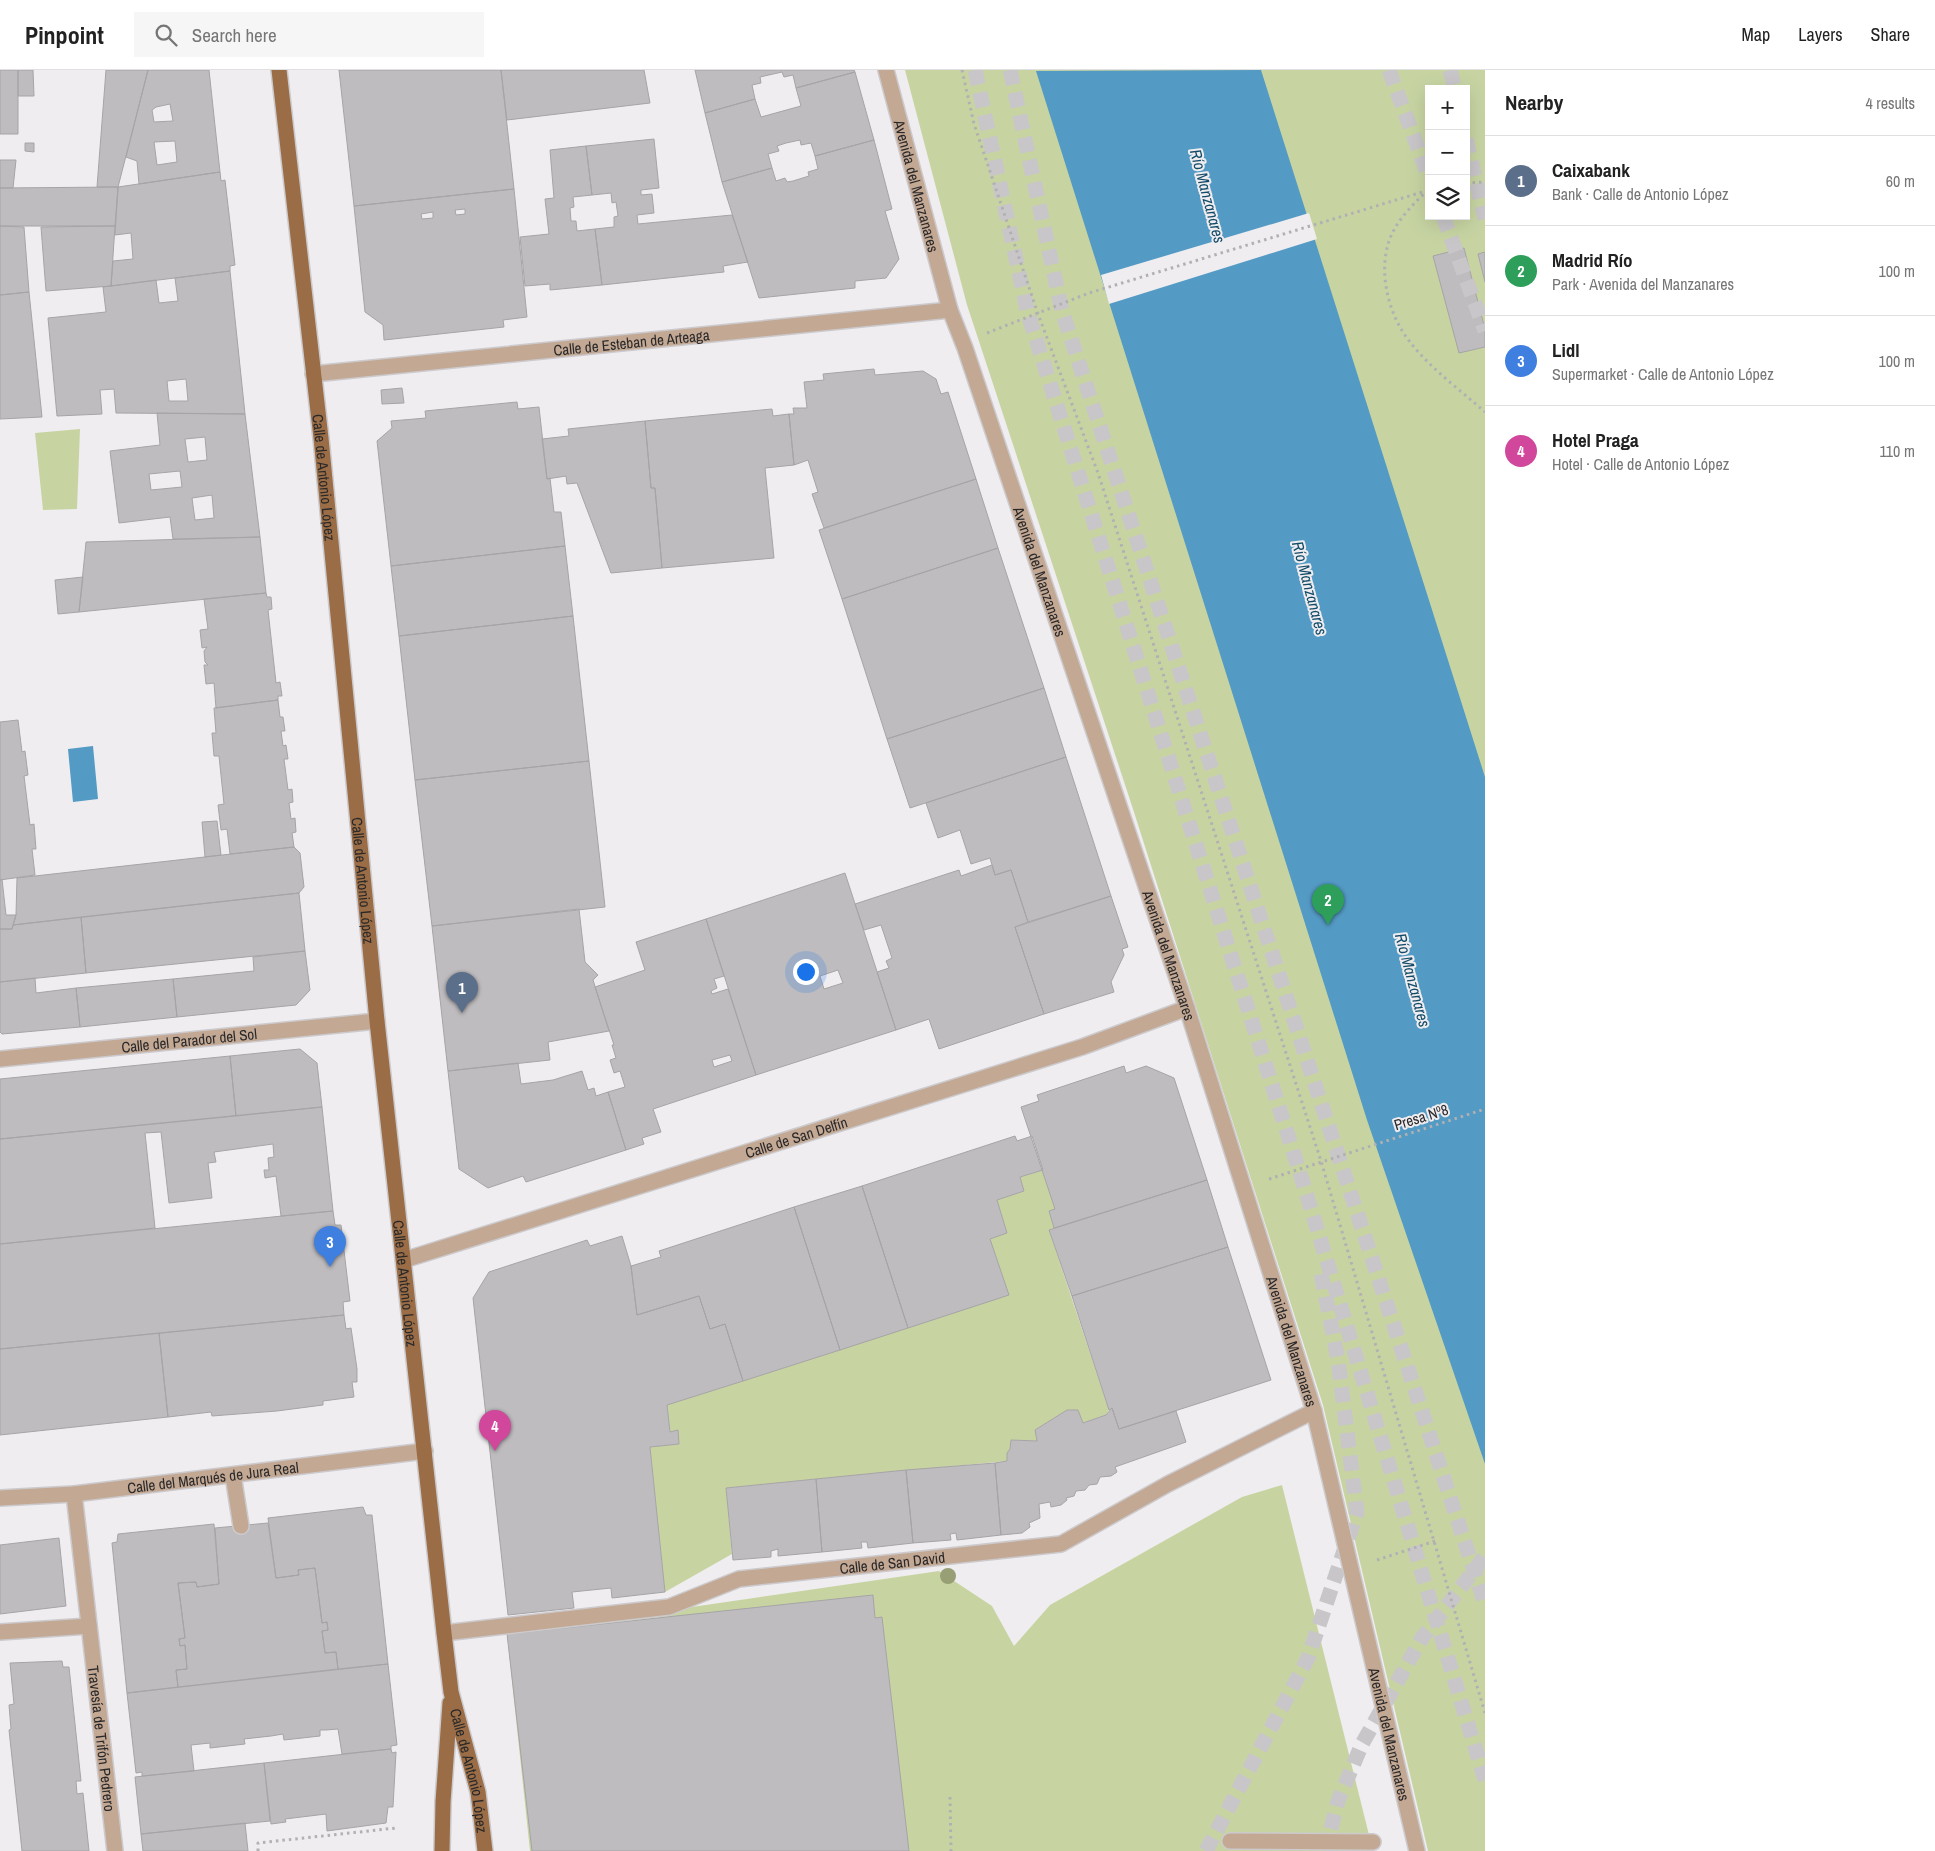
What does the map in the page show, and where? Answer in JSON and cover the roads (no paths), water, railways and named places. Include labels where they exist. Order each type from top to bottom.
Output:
[{"type":"main road","name":"Calle de Antonio López","points":[[279,70],[322,448],[377,1021],[444,1633],[451,1692],[478,1792],[485,1851]]},
{"type":"main road","name":"Calle de Antonio López","points":[[442,1851],[443,1802],[451,1692]]},
{"type":"street","name":"Avenida del Manzanares","points":[[886,70],[950,310],[965,348],[1187,1008],[1314,1411],[1417,1851]]},
{"type":"street","name":"Calle de Esteban de Arteaga","points":[[313,374],[950,310]]},
{"type":"street","name":"Calle de San Delfín","points":[[404,1260],[1082,1047],[1187,1008]]},
{"type":"street","name":"Calle del Parador del Sol","points":[[0,1059],[377,1021]]},
{"type":"street","name":"Calle de San David","points":[[444,1633],[669,1607],[739,1579],[1061,1544],[1168,1484],[1314,1411]]},
{"type":"street","name":"Calle del Marqués de Jura Real","points":[[0,1498],[74,1494],[424,1451]]},
{"type":"street","points":[[233,1474],[241,1526]]},
{"type":"street","name":"Travesía de Trifón Pedrero","points":[[74,1494],[115,1851]]},
{"type":"street","points":[[0,1632],[89,1626]]},
{"type":"street","points":[[1230,1841],[1367,1845]]},
{"type":"water","name":"Río Manzanares","points":[[1261,70],[1485,777],[1485,1464],[1367,1120],[1036,71]]},
{"type":"water","points":[[93,746],[98,799],[73,802],[68,749]]},
{"type":"tunnel","points":[[975,70],[1028,314],[1304,1186],[1485,1780]]},
{"type":"tunnel","points":[[1010,70],[1062,311],[1485,1604]]},
{"type":"tunnel","points":[[1389,70],[1428,175]]},
{"type":"tunnel","points":[[1450,70],[1454,85]]},
{"type":"tunnel","points":[[1470,156],[1485,219]]},
{"type":"tunnel","points":[[1444,220],[1485,331]]},
{"type":"tunnel","points":[[1206,1851],[1308,1658],[1357,1512],[1338,1360],[1320,1268]]},
{"type":"tunnel","points":[[1325,1851],[1338,1801],[1362,1744],[1422,1638],[1485,1556]]},
{"type":"place","name":"Madrid Río","points":[[1328,925]]},
{"type":"place","name":"Caixabank","points":[[462,1013]]},
{"type":"place","name":"Lidl","points":[[330,1267]]},
{"type":"place","name":"Hotel Praga","points":[[495,1451]]}]
